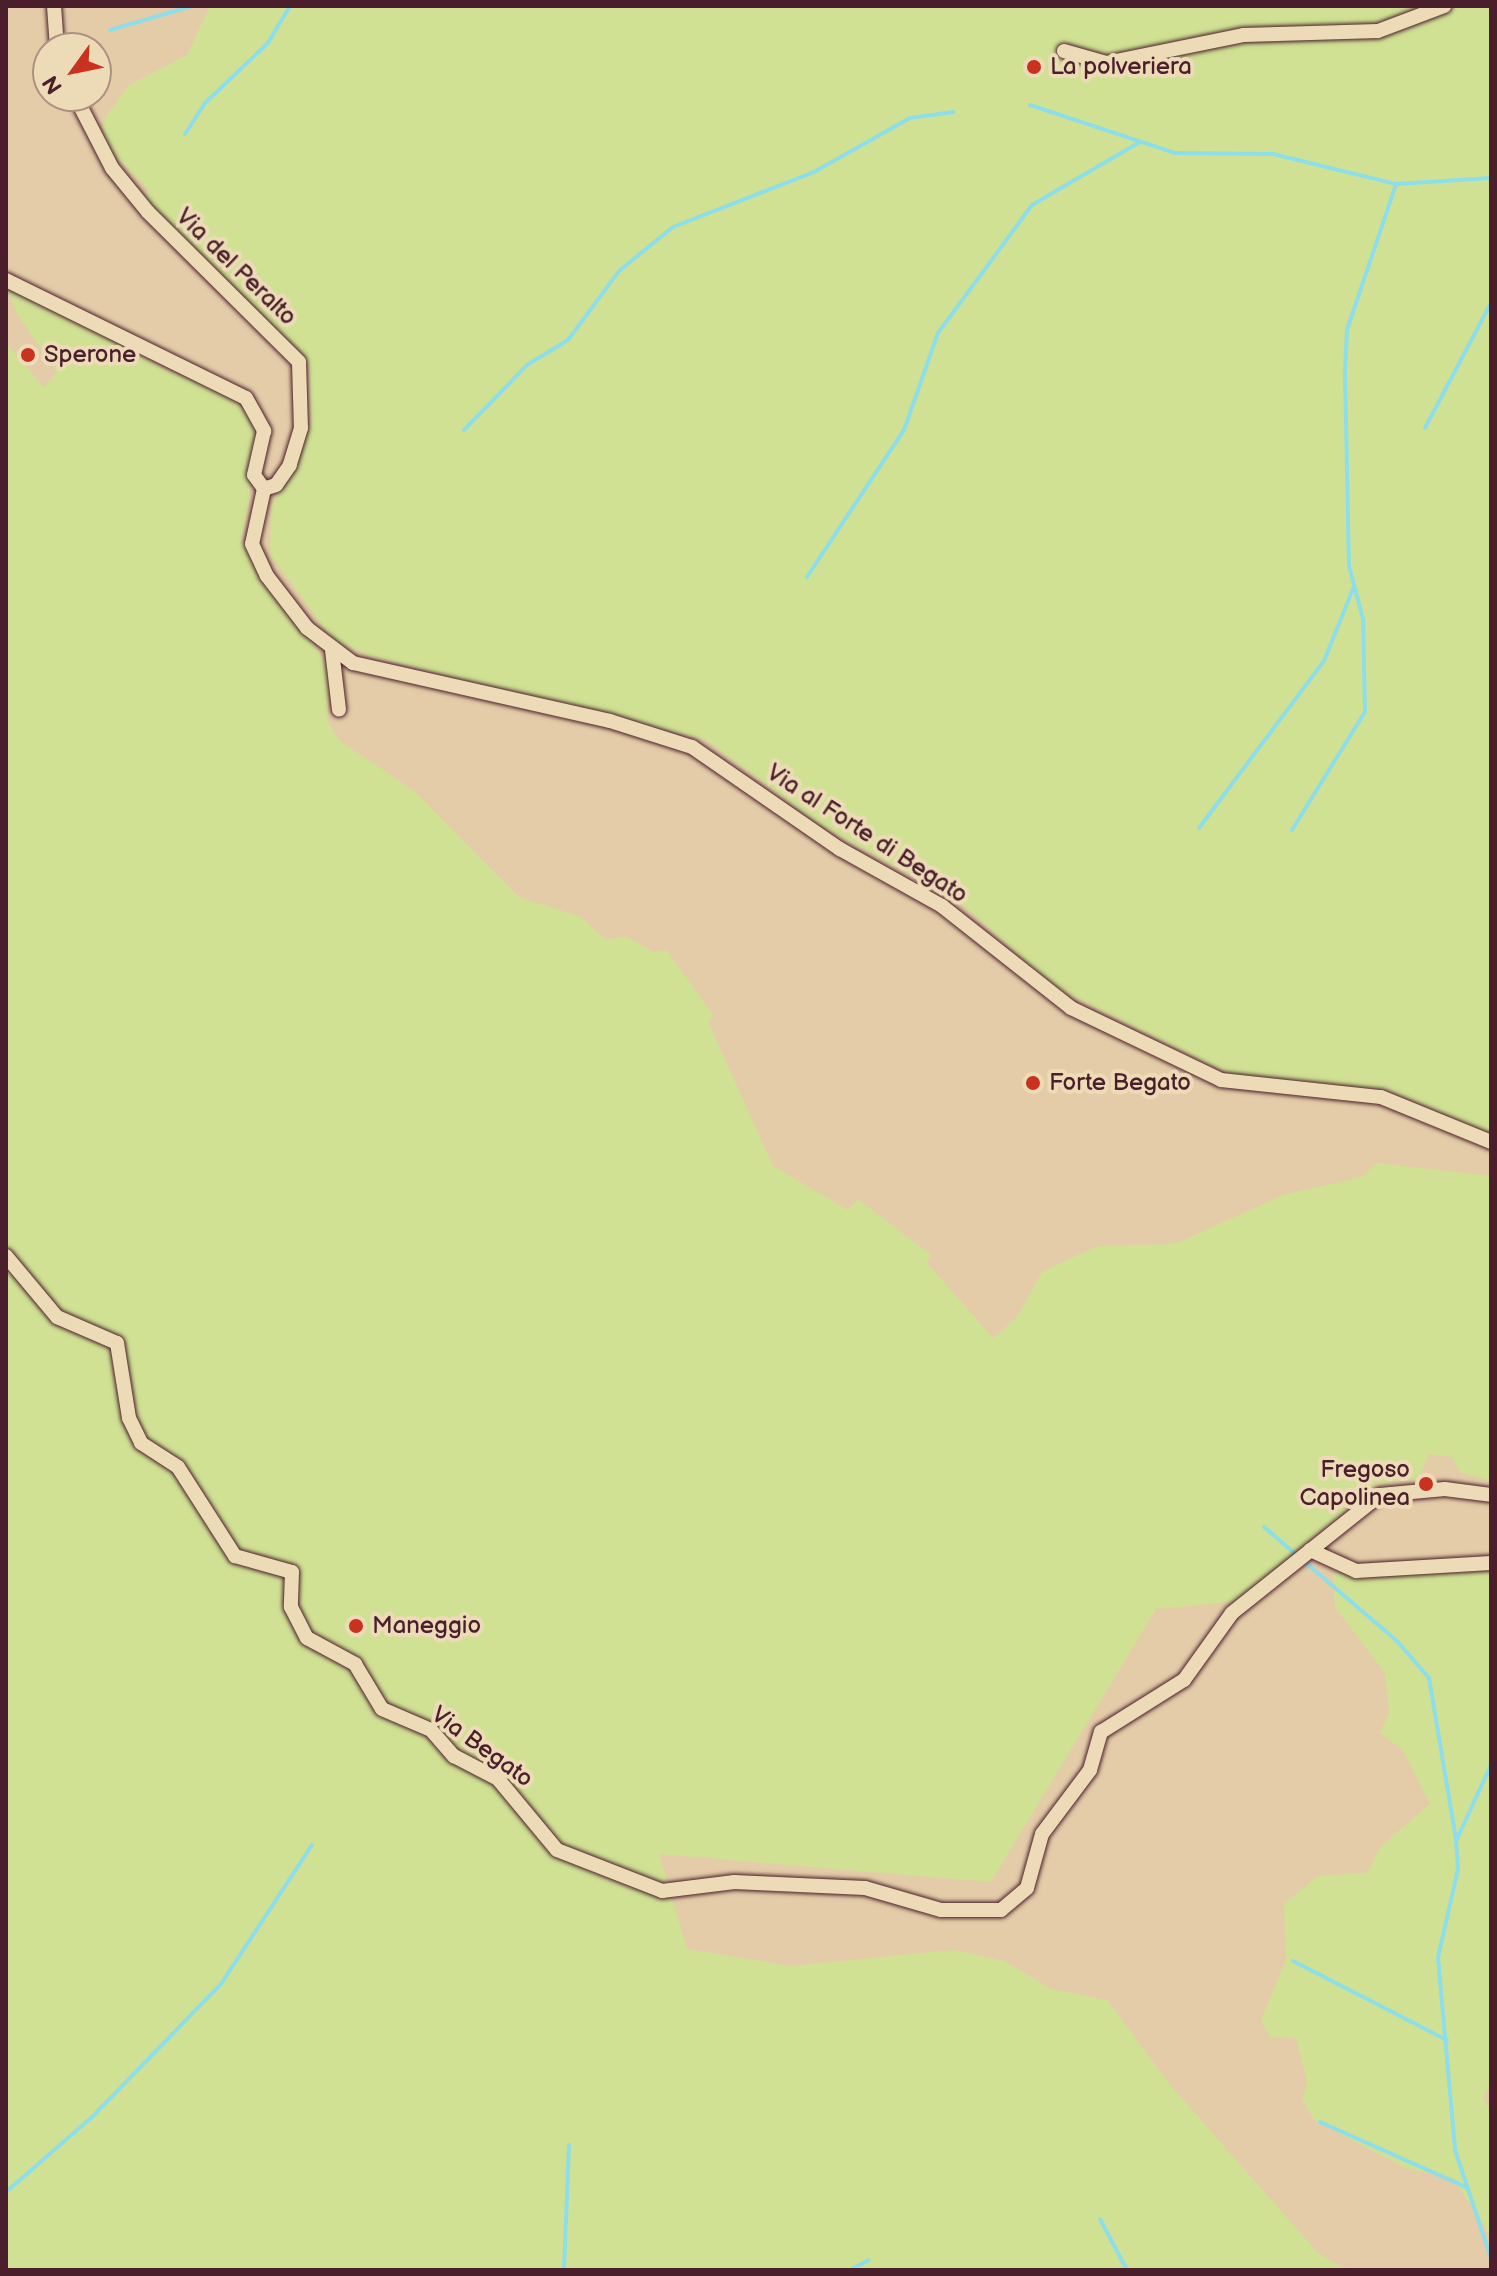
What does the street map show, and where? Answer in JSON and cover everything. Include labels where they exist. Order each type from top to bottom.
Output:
[{"type":"street","points":[[54,6],[56,32]]},
{"type":"street","points":[[1064,51],[1106,63],[1295,27],[1378,31],[1444,6]]},
{"type":"street","name":"Via del Peralto","points":[[83,112],[112,168],[139,201],[299,362],[301,428],[290,465],[276,485],[264,489]]},
{"type":"street","points":[[6,280],[246,398],[264,431],[254,475],[264,489]]},
{"type":"street","name":"Via al Forte di Begato","points":[[264,489],[252,544],[267,576],[332,650],[353,663],[610,721],[692,747],[829,841],[942,906],[1071,1008],[1221,1080],[1381,1097],[1491,1142]]},
{"type":"street","points":[[332,650],[339,710]]},
{"type":"street","name":"Via Begato","points":[[6,1256],[57,1317],[117,1343],[129,1418],[141,1443],[178,1467],[235,1556],[292,1572],[291,1607],[307,1638],[355,1664],[382,1709],[431,1730],[454,1756],[498,1779],[557,1850],[662,1891],[734,1882],[880,1891],[976,1915],[1012,1903],[1031,1879],[1042,1834],[1090,1770],[1101,1732],[1177,1686],[1226,1619],[1310,1550]]},
{"type":"street","points":[[1491,1495],[1445,1489],[1380,1495],[1310,1550],[1356,1571],[1491,1563]]},
{"type":"green space","points":[[210,6],[1491,6],[1491,1135],[1387,1090],[1230,1074],[1058,989],[961,904],[820,825],[706,740],[370,656],[332,639],[270,554],[271,507],[311,420],[308,365],[144,199],[149,190],[103,143],[103,121],[129,85],[187,55]]},
{"type":"green space","points":[[6,283],[168,371],[240,398],[259,435],[242,542],[330,668],[327,720],[340,741],[413,790],[519,897],[581,917],[606,940],[627,937],[654,952],[666,950],[714,1016],[708,1022],[773,1166],[848,1210],[858,1199],[931,1255],[927,1263],[993,1338],[1017,1317],[1042,1272],[1097,1246],[1175,1244],[1283,1195],[1362,1177],[1376,1163],[1491,1176],[1491,1481],[1460,1472],[1452,1457],[1429,1454],[1418,1480],[1376,1484],[1239,1601],[1156,1609],[991,1882],[659,1854],[687,1949],[791,1966],[954,1950],[1004,1961],[1051,1989],[1107,2000],[1171,2086],[1318,2253],[1342,2267],[1369,2270],[6,2270],[6,343],[44,388],[57,372],[16,312]]},
{"type":"green space","points":[[1491,1572],[1491,2083],[1483,2097],[1491,2114],[1491,2237],[1453,2178],[1407,2169],[1314,2120],[1303,2101],[1307,2081],[1296,2038],[1270,2037],[1261,2020],[1286,1960],[1284,1904],[1318,1876],[1367,1873],[1381,1846],[1430,1804],[1403,1750],[1380,1733],[1389,1713],[1385,1673],[1335,1607],[1333,1574]]},
{"type":"waterway","points":[[110,30],[192,6]]},
{"type":"waterway","points":[[185,134],[205,103],[268,43],[290,6]]},
{"type":"waterway","points":[[1030,105],[1175,153],[1273,154],[1396,184],[1491,178]]},
{"type":"waterway","points":[[464,430],[527,365],[568,340],[619,271],[673,227],[814,172],[910,118],[954,112]]},
{"type":"waterway","points":[[807,577],[904,430],[938,333],[1032,205],[1140,142]]},
{"type":"waterway","points":[[1292,830],[1365,712],[1363,619],[1349,566],[1347,330],[1396,184]]},
{"type":"waterway","points":[[1425,428],[1491,303]]},
{"type":"waterway","points":[[1199,828],[1324,661],[1353,589]]},
{"type":"waterway","points":[[1264,1527],[1396,1640],[1429,1678],[1458,1869],[1438,1958],[1455,2150],[1491,2258]]},
{"type":"waterway","points":[[1457,1839],[1491,1765]]},
{"type":"waterway","points":[[6,2192],[93,2116],[221,1984],[312,1845]]},
{"type":"waterway","points":[[1293,1961],[1447,2040]]},
{"type":"waterway","points":[[1320,2122],[1466,2187]]},
{"type":"waterway","points":[[564,2270],[569,2145]]},
{"type":"waterway","points":[[1100,2219],[1127,2270]]},
{"type":"waterway","points":[[850,2270],[869,2260]]},
{"type":"place","name":"La polveriera","points":[[1034,67]]},
{"type":"place","name":"Sperone","points":[[28,355]]},
{"type":"place","name":"Forte Begato","points":[[1033,1083]]},
{"type":"place","name":"Fregoso Capolinea","points":[[1426,1484]]},
{"type":"place","name":"Maneggio","points":[[356,1626]]}]
